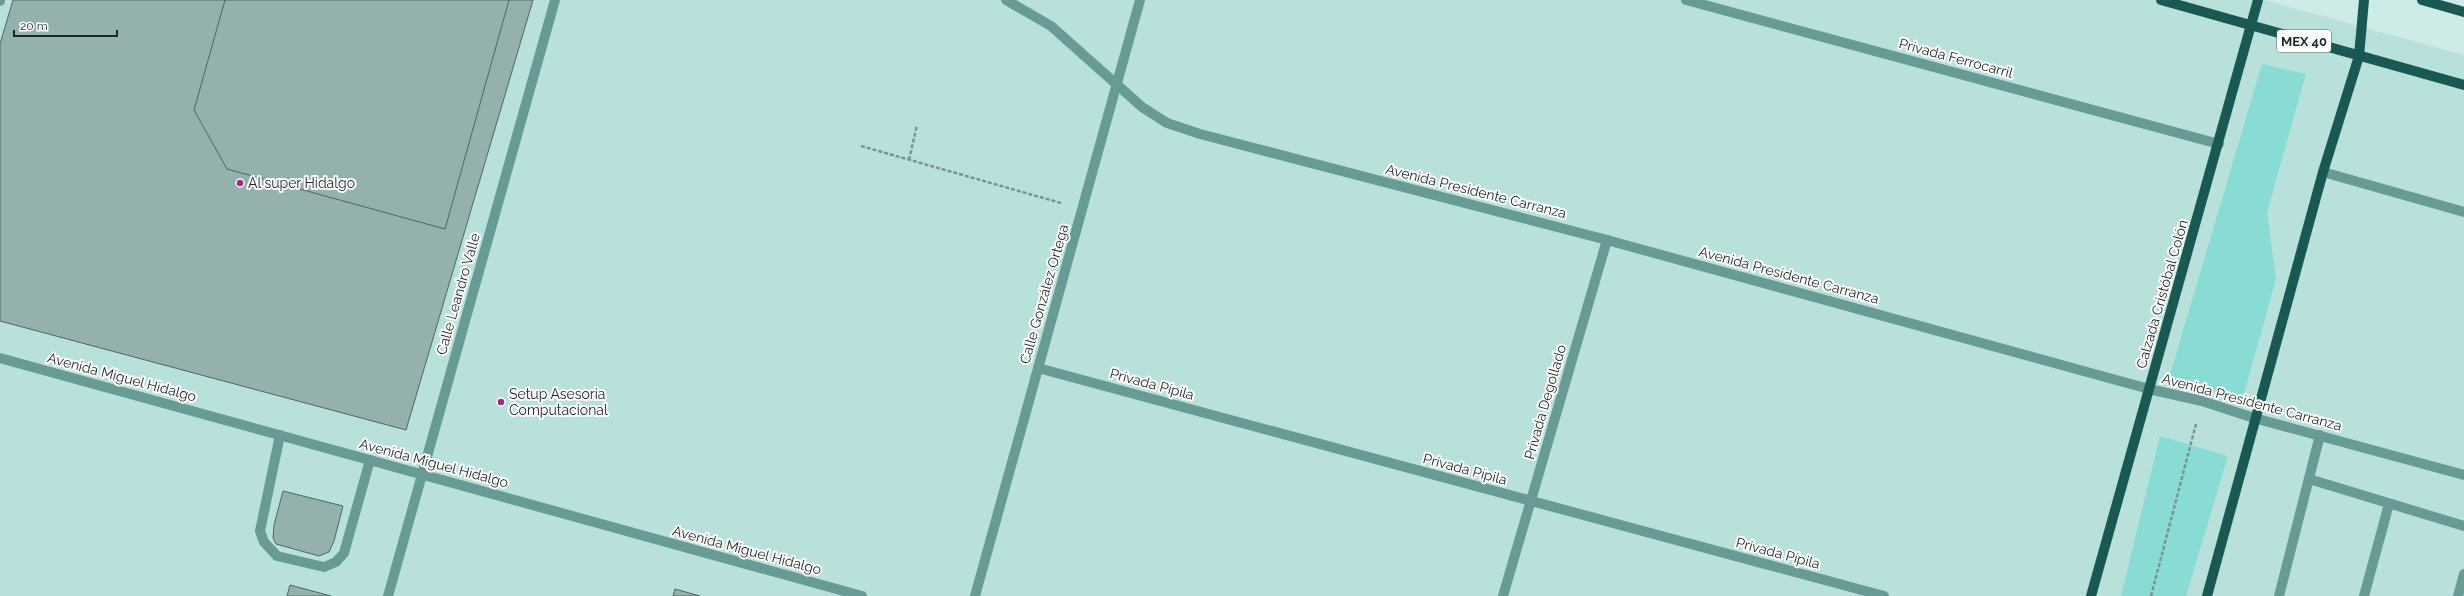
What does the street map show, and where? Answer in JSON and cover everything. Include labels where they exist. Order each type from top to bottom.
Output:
[{"type":"main road","name":"MEX 40","points":[[2161,0],[2464,85]]},
{"type":"main road","name":"Calzada Cristóbal Colón","points":[[2091,596],[2219,144],[2258,0]]},
{"type":"main road","points":[[2207,596],[2254,418],[2323,172],[2358,56],[2364,0]]},
{"type":"main road","points":[[2422,0],[2464,12]]},
{"type":"street","name":"Calle Leandro Valle","points":[[388,596],[555,0]]},
{"type":"street","name":"Avenida Presidente Carranza","points":[[1006,0],[1051,26],[1116,86],[1142,107],[1167,123],[1200,134],[1608,240],[2149,389],[2202,401],[2254,418],[2464,475]]},
{"type":"street","name":"Calle González Ortega","points":[[974,596],[1140,0]]},
{"type":"street","name":"Privada Ferrocarril","points":[[1686,0],[2219,144]]},
{"type":"street","points":[[2323,172],[2464,212]]},
{"type":"street","name":"Privada Degollado","points":[[1503,596],[1608,240]]},
{"type":"street","name":"Avenida Miguel Hidalgo","points":[[0,358],[862,596]]},
{"type":"street","name":"Privada Pípila","points":[[1038,368],[1884,596]]},
{"type":"street","points":[[280,435],[260,531],[264,542],[277,556],[324,567],[340,558],[344,553],[370,460]]},
{"type":"street","points":[[2279,596],[2320,435]]},
{"type":"street","points":[[2309,479],[2464,526]]},
{"type":"street","points":[[2364,596],[2389,504]]},
{"type":"street","points":[[2458,596],[2464,574]]},
{"type":"path","points":[[909,160],[917,125]]},
{"type":"path","points":[[861,146],[1082,209]]},
{"type":"path","points":[[2151,596],[2202,401]]},
{"type":"shaded area","points":[[0,0],[2264,0],[2464,55],[2464,596],[0,596]]},
{"type":"shaded area","points":[[2262,64],[2306,74],[2267,212],[2276,279],[2242,401],[2169,378]]},
{"type":"shaded area","points":[[2160,436],[2228,456],[2186,596],[2121,596]]},
{"type":"building","name":"Al super Hidalgo","points":[[13,0],[533,0],[406,430],[0,321],[0,44]]},
{"type":"building","points":[[225,0],[509,0],[445,229],[227,169],[194,110]]},
{"type":"building","points":[[283,491],[343,506],[334,541],[329,552],[319,556],[276,544],[273,538],[274,525]]},
{"type":"building","points":[[290,585],[331,596],[287,596]]},
{"type":"building","points":[[675,589],[700,596],[673,596]]},
{"type":"place","name":"Al super Hidalgo","points":[[240,183]]},
{"type":"place","name":"Setup Asesoria Computacional","points":[[501,402]]}]
